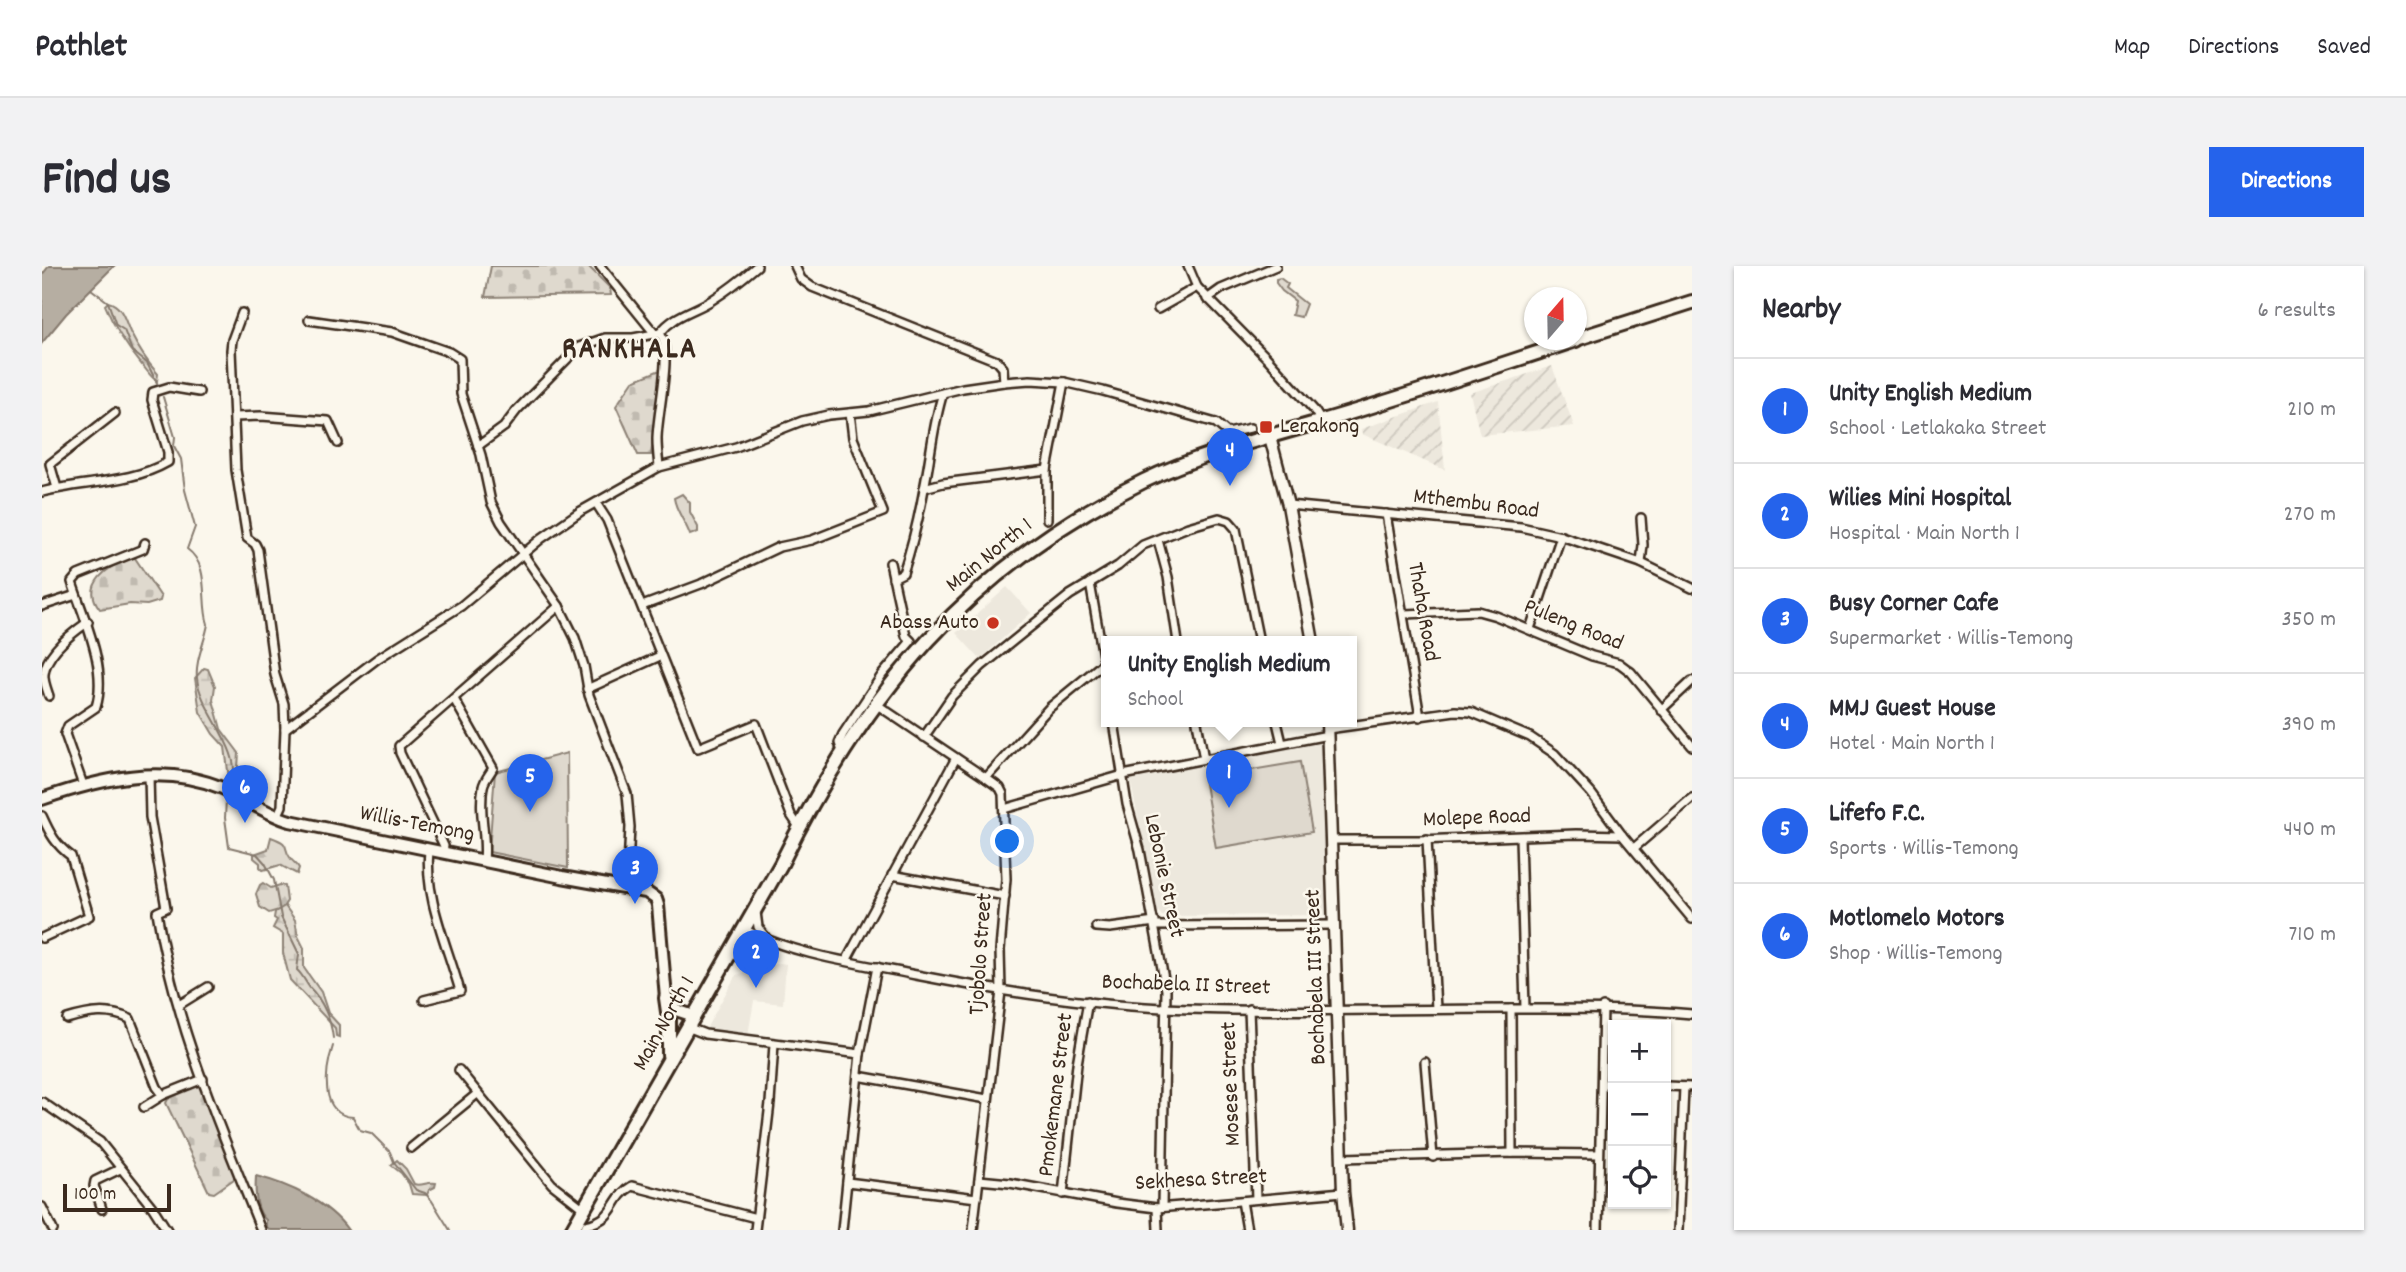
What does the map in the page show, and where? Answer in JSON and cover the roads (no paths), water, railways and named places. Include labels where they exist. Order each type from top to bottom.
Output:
[{"type":"main road","name":"Main North 1","points":[[1587,335],[1692,302]]},
{"type":"main road","name":"Main North 1","points":[[577,1229],[584,1209],[842,751],[918,649],[950,615],[1028,550],[1076,518],[1144,480],[1240,445],[1542,350]]},
{"type":"main road","name":"Willis-Temong","points":[[42,799],[83,785],[122,777],[149,775],[191,779],[237,796],[277,817],[646,891],[656,899],[666,998]]},
{"type":"main road","points":[[666,998],[690,1022]]},
{"type":"main road","points":[[666,998],[669,1059]]},
{"type":"street","points":[[600,266],[665,340],[657,439],[659,467]]},
{"type":"street","points":[[478,446],[504,427],[517,410],[579,347],[605,338],[633,338],[657,333],[684,312],[709,302],[757,266]]},
{"type":"street","points":[[795,266],[801,279],[812,287],[997,360],[1003,368],[1004,382]]},
{"type":"street","points":[[1188,266],[1197,287],[1207,299],[1268,359],[1321,421]]},
{"type":"street","points":[[1207,299],[1221,289],[1276,266]]},
{"type":"street","points":[[1158,309],[1197,287]]},
{"type":"street","points":[[242,313],[232,340],[238,482],[247,538],[255,544],[257,550],[275,675],[284,704],[282,806],[277,817]]},
{"type":"street","points":[[310,320],[393,332],[456,355],[460,359],[461,394],[478,446],[491,502],[559,606],[579,649],[587,689],[627,794],[630,837],[626,888]]},
{"type":"street","points":[[285,729],[377,659],[461,606],[542,538],[596,503],[659,467],[736,447],[802,421],[869,411],[1004,382],[1030,380],[1064,382],[1102,390],[1216,423],[1228,433],[1250,428]]},
{"type":"street","points":[[1046,519],[1047,470],[1064,382]]},
{"type":"street","points":[[42,492],[107,481],[155,469],[168,462],[152,400],[153,392],[169,387],[199,391]]},
{"type":"street","points":[[893,578],[903,573],[925,488],[932,432],[943,393]]},
{"type":"street","points":[[57,488],[50,464],[115,413]]},
{"type":"street","points":[[642,606],[701,584],[779,547],[813,540],[883,513],[853,438],[850,413]]},
{"type":"street","points":[[235,417],[261,416],[328,421],[338,443]]},
{"type":"street","points":[[1236,431],[1240,445]]},
{"type":"street","points":[[1270,437],[1288,505],[1312,636]]},
{"type":"street","points":[[925,488],[943,483],[1047,470]]},
{"type":"street","points":[[596,503],[607,520],[698,748],[756,724],[791,815],[799,827]]},
{"type":"street","name":"Mthembu Road","points":[[1288,505],[1521,527],[1560,536],[1641,563],[1692,588]]},
{"type":"street","name":"Thaha Road","points":[[1386,514],[1420,717]]},
{"type":"street","points":[[924,737],[952,696],[982,666],[1070,595],[1118,566],[1143,545],[1188,527],[1219,518],[1229,521],[1236,529],[1258,636]]},
{"type":"street","points":[[1641,518],[1641,563]]},
{"type":"street","points":[[1530,629],[1560,536]]},
{"type":"street","points":[[1157,540],[1168,576],[1177,636]]},
{"type":"street","points":[[83,785],[65,734],[68,726],[96,707],[100,685],[88,622],[72,582],[78,575],[143,549],[145,543]]},
{"type":"street","points":[[842,751],[839,743],[843,734],[882,675],[911,641],[906,636],[890,564]]},
{"type":"street","points":[[1090,583],[1101,641]]},
{"type":"street","points":[[42,606],[76,595]]},
{"type":"street","points":[[443,852],[444,846],[398,748],[559,606]]},
{"type":"street","name":"Puleng Road","points":[[1404,614],[1478,611],[1530,629],[1592,656],[1619,663],[1631,672],[1692,746]]},
{"type":"street","points":[[49,696],[44,677],[49,661],[60,645],[88,622]]},
{"type":"street","points":[[587,689],[660,656]]},
{"type":"street","points":[[986,778],[1049,708],[1101,665]]},
{"type":"street","points":[[1661,710],[1692,681]]},
{"type":"street","points":[[454,699],[493,768],[483,785],[482,809],[486,847],[484,860]]},
{"type":"street","name":"Tjobolo Street","points":[[875,704],[986,778],[1000,788],[1003,794],[1005,896],[1000,950],[1001,991],[972,1230]]},
{"type":"street","points":[[1357,725],[1455,711],[1471,712],[1530,737],[1555,754],[1591,793],[1692,919]]},
{"type":"street","name":"Lebonie Street","points":[[1115,727],[1127,804],[1140,850],[1166,990],[1158,1230]]},
{"type":"street","points":[[1197,727],[1204,759]]},
{"type":"street","points":[[1278,727],[1282,743]]},
{"type":"street","points":[[1004,809],[1123,775],[1282,743],[1328,729]]},
{"type":"street","name":"Bochabela III Street","points":[[1328,729],[1343,1192],[1348,1230]]},
{"type":"street","points":[[846,961],[956,758]]},
{"type":"street","points":[[149,775],[150,817],[166,908],[157,912],[162,941],[203,1079],[238,1178],[261,1230]]},
{"type":"street","points":[[1634,849],[1692,798]]},
{"type":"street","points":[[42,816],[51,836],[61,849],[71,856],[89,916],[42,938]]},
{"type":"street","name":"Molepe Road","points":[[1333,839],[1622,835]]},
{"type":"street","points":[[1520,837],[1525,1008]]},
{"type":"street","points":[[1427,839],[1436,1009]]},
{"type":"street","points":[[424,1000],[460,991],[452,960],[438,926],[429,878],[429,849]]},
{"type":"street","points":[[892,875],[1005,896]]},
{"type":"street","points":[[756,905],[758,927],[768,942]]},
{"type":"street","points":[[1096,927],[1155,924],[1335,925]]},
{"type":"street","name":"Bochabela II Street","points":[[743,929],[768,942]]},
{"type":"street","name":"Bochabela II Street","points":[[729,953],[750,942],[768,942],[846,961],[1001,991],[1164,1008],[1336,1010],[1604,1007],[1692,1014]]},
{"type":"street","points":[[842,1230],[860,1054],[877,967]]},
{"type":"street","points":[[179,1004],[208,987]]},
{"type":"street","name":"Pmokemane Street","points":[[1063,1194],[1077,1064],[1088,1001]]},
{"type":"street","points":[[1598,1230],[1604,1007]]},
{"type":"street","name":"Mosese Street","points":[[1249,1009],[1256,1199]]},
{"type":"street","points":[[1511,1009],[1512,1153]]},
{"type":"street","points":[[67,1019],[87,1013],[108,1012],[130,1019],[157,1087],[163,1095]]},
{"type":"street","points":[[690,1022],[705,1034],[860,1054]]},
{"type":"street","points":[[755,1230],[774,1044]]},
{"type":"street","points":[[1425,1062],[1433,1157]]},
{"type":"street","points":[[459,1070],[552,1184],[584,1209]]},
{"type":"street","points":[[858,1076],[987,1099]]},
{"type":"street","points":[[144,1107],[163,1095],[203,1079]]},
{"type":"street","points":[[1602,1084],[1608,1084]]},
{"type":"street","points":[[1678,1230],[1688,1087]]},
{"type":"street","points":[[411,1148],[477,1094]]},
{"type":"street","points":[[42,1102],[100,1142],[153,1208],[167,1230]]},
{"type":"street","points":[[1343,1158],[1512,1153],[1599,1154]]},
{"type":"street","points":[[1681,1164],[1692,1165]]},
{"type":"street","points":[[102,1209],[94,1186],[95,1181],[120,1169]]},
{"type":"street","name":"Sekhesa Street","points":[[979,1180],[1159,1207],[1343,1192]]},
{"type":"street","points":[[847,1182],[977,1198]]},
{"type":"street","points":[[577,1229],[606,1219],[624,1191],[632,1186],[756,1218]]},
{"type":"street","points":[[1242,1201],[1247,1230]]},
{"type":"street","points":[[42,1207],[45,1222],[52,1230]]},
{"type":"waterway","points":[[91,289],[108,302],[116,325],[124,330],[132,351],[147,363],[158,385]]},
{"type":"waterway","points":[[163,397],[175,437],[174,446],[181,459],[185,490],[195,527],[187,549],[199,565],[204,584],[208,624],[197,678],[205,704],[232,757],[232,782]]},
{"type":"waterway","points":[[226,799],[225,818],[229,847],[257,854],[265,863],[274,880],[281,917],[299,954],[297,970],[322,1004],[333,1038]]},
{"type":"waterway","points":[[333,1046],[328,1067],[327,1090],[334,1108],[353,1117],[360,1130],[371,1133],[390,1152],[394,1162],[416,1190],[425,1193],[432,1201],[450,1230]]},
{"type":"place","name":"Lerakong","points":[[1266,427]]},
{"type":"place","name":"MMJ Guest House","points":[[1230,486]]},
{"type":"place","name":"Abass Auto","points":[[993,623]]},
{"type":"place","name":"Unity English Medium","points":[[1229,808]]},
{"type":"place","name":"Lifefo F.C.","points":[[530,812]]},
{"type":"place","name":"Motlomelo Motors","points":[[245,823]]},
{"type":"place","name":"Busy Corner Cafe","points":[[635,904]]},
{"type":"place","name":"Wilies Mini Hospital","points":[[756,988]]},
{"type":"district","name":"RANKHALA","points":[[630,351]]}]
